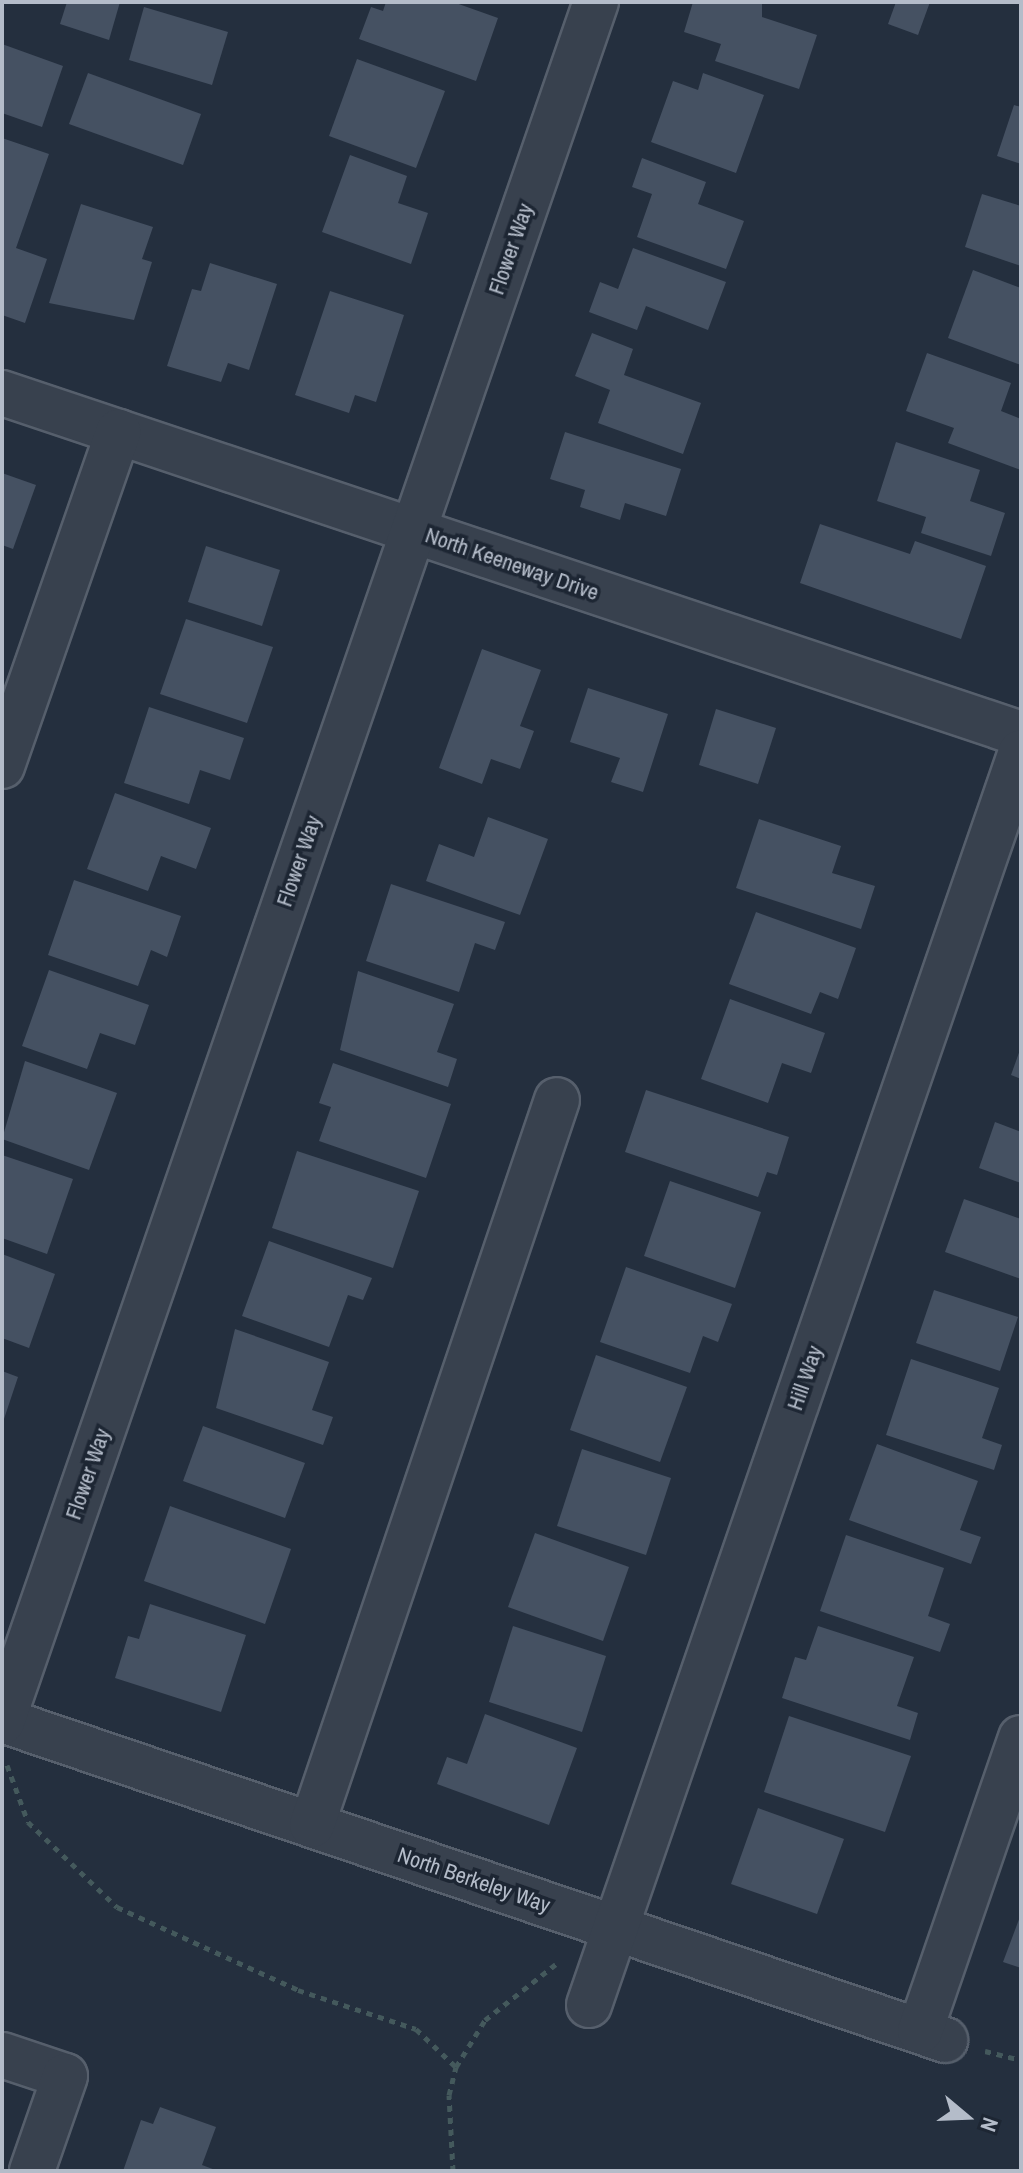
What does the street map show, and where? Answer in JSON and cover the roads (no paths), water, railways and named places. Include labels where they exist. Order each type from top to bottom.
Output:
[{"type":"street","name":"Flower Way","points":[[2,1721],[596,2]]},
{"type":"street","name":"North Keeneway Drive","points":[[2,393],[1021,734]]},
{"type":"street","points":[[2,766],[118,432]]},
{"type":"street","name":"Hill Way","points":[[589,2005],[1021,752]]},
{"type":"street","points":[[312,1825],[557,1100]]},
{"type":"street","name":"North Berkeley Way","points":[[2,1721],[932,2036],[1021,1738]]},
{"type":"street","points":[[2,2055],[65,2076],[32,2171]]}]
